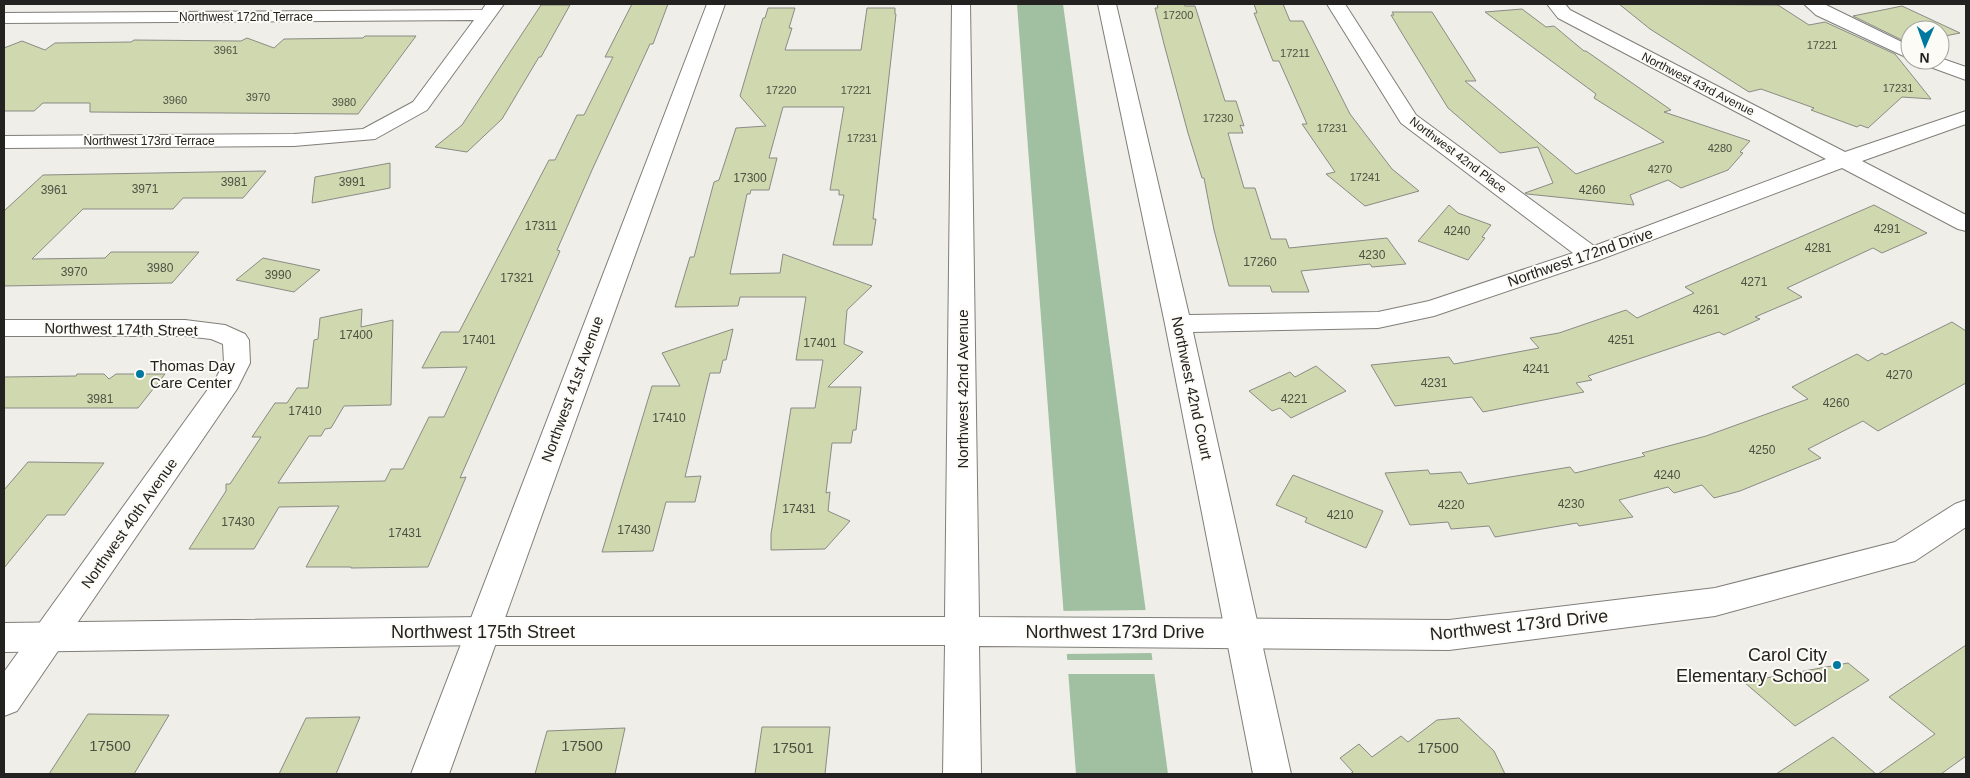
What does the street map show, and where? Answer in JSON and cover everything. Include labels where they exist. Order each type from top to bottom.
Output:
[{"type":"street","name":"Northwest 41st Avenue","points":[[430,774],[716,4]]},
{"type":"street","name":"Northwest 42nd Avenue","points":[[961,4],[962,774]]},
{"type":"street","name":"Northwest 42nd Court","points":[[1107,4],[1178,324],[1272,774]]},
{"type":"street","name":"Northwest 42nd Place","points":[[1336,4],[1408,119],[1591,255]]},
{"type":"street","name":"Northwest 43rd Avenue","points":[[1556,4],[1564,14],[1966,224]]},
{"type":"street","points":[[1812,4],[1822,11],[1900,48]]},
{"type":"street","name":"Northwest 172nd Terrace","points":[[4,18],[491,9]]},
{"type":"street","name":"Northwest 173rd Terrace","points":[[4,142],[294,140],[368,135],[420,106],[491,9]]},
{"type":"street","points":[[1950,68],[1966,74]]},
{"type":"street","name":"Northwest 172nd Drive","points":[[1178,324],[1378,320],[1434,308],[1591,255],[1844,160],[1966,118]]},
{"type":"street","name":"Northwest 174th Street","points":[[4,328],[186,328],[216,331],[236,340]]},
{"type":"street","name":"Northwest 40th Avenue","points":[[4,700],[227,382],[237,363],[236,340]]},
{"type":"street","name":"Northwest 173rd Drive","points":[[962,631],[1449,635],[1716,602],[1904,552],[1966,512]]},
{"type":"street","name":"Northwest 175th Street","points":[[4,638],[483,631],[962,631]]},
{"type":"shaded area","points":[[1017,4],[1063,4],[1168,774],[1076,774]]},
{"type":"pier","points":[[1148,610],[1154,653],[1064,654],[1061,611]]},
{"type":"pier","points":[[1064,660],[1155,660],[1157,674],[1065,674]]},
{"type":"building","points":[[632,4],[668,4],[653,44],[650,44],[557,250],[560,251],[460,478],[466,477],[428,567],[306,567],[339,506],[279,507],[254,549],[189,549],[226,491],[226,484],[230,484],[261,437],[252,437],[275,403],[287,403],[297,388],[308,388],[314,340],[318,339],[320,318],[362,309],[361,327],[393,320],[391,405],[344,406],[331,428],[325,429],[321,436],[309,436],[278,483],[385,481],[391,469],[403,469],[429,417],[444,417],[467,367],[422,368],[441,332],[459,332],[549,160],[555,160],[577,115],[584,115],[613,57],[605,57]]},
{"type":"building","points":[[1157,4],[1195,6],[1225,101],[1236,101],[1244,126],[1240,125],[1243,133],[1228,133],[1244,188],[1255,188],[1271,239],[1286,239],[1289,248],[1387,238],[1406,264],[1372,267],[1370,264],[1301,271],[1309,292],[1272,292],[1270,286],[1229,286],[1214,230],[1204,178],[1202,178],[1188,133],[1164,44],[1155,8],[1158,8]]},
{"type":"building","points":[[1254,4],[1283,4],[1290,21],[1303,21],[1350,114],[1392,169],[1419,191],[1365,206],[1326,174],[1335,172],[1302,124],[1307,124],[1279,61],[1273,61],[1254,13],[1257,13]]},
{"type":"building","points":[[1619,4],[1778,5],[1809,25],[1825,22],[1895,54],[1900,60],[1900,70],[1908,70],[1931,99],[1902,97],[1868,128],[1860,125],[1857,127],[1811,110],[1814,108],[1761,89],[1749,92],[1650,29]]},
{"type":"building","points":[[541,5],[570,5],[541,57],[539,57],[502,119],[467,152],[435,147],[462,125]]},
{"type":"building","points":[[1902,6],[1932,20],[1900,20],[1900,39],[1853,16]]},
{"type":"building","points":[[768,8],[795,8],[789,28],[792,28],[785,50],[861,50],[867,8],[895,8],[896,14],[873,219],[876,219],[872,245],[833,245],[844,195],[839,195],[839,190],[830,190],[844,107],[783,107],[769,158],[777,158],[769,190],[751,190],[750,194],[747,194],[730,274],[780,273],[783,254],[872,286],[847,310],[844,344],[863,352],[828,387],[861,387],[856,430],[853,430],[851,443],[832,443],[826,493],[830,492],[828,511],[850,521],[825,549],[771,550],[771,534],[791,408],[815,408],[823,360],[796,360],[806,297],[740,297],[738,306],[675,307],[690,257],[694,257],[714,182],[719,180],[736,128],[766,126],[740,96],[763,18],[765,18]]},
{"type":"building","points":[[1522,9],[1546,27],[1554,26],[1584,51],[1671,110],[1664,112],[1750,141],[1740,152],[1743,153],[1728,170],[1681,188],[1668,180],[1630,195],[1634,205],[1525,193],[1553,183],[1538,147],[1500,153],[1448,108],[1391,15],[1394,15],[1392,12],[1432,12],[1476,81],[1465,81],[1576,174],[1664,142],[1594,98],[1596,94],[1485,12]]},
{"type":"building","points":[[1950,28],[1960,33],[1950,35]]},
{"type":"building","points":[[365,36],[416,36],[358,114],[90,112],[90,103],[43,103],[34,111],[4,111],[4,48],[22,41],[45,50],[55,43],[131,42],[134,40],[241,41],[247,38],[274,48],[284,39],[363,38]]},
{"type":"building","points":[[390,163],[390,188],[312,203],[315,177]]},
{"type":"building","points":[[266,171],[243,198],[183,198],[173,209],[83,209],[32,259],[105,258],[111,252],[199,252],[172,283],[4,286],[4,211],[43,175]]},
{"type":"building","points":[[1449,205],[1458,213],[1491,225],[1482,237],[1485,238],[1468,260],[1418,241]]},
{"type":"building","points":[[1874,205],[1927,233],[1882,253],[1873,248],[1787,288],[1802,297],[1755,317],[1760,319],[1724,335],[1719,332],[1588,376],[1592,380],[1576,383],[1584,392],[1483,412],[1472,397],[1395,406],[1371,365],[1449,357],[1454,364],[1539,348],[1530,338],[1559,333],[1626,310],[1637,318],[1694,293],[1685,287]]},
{"type":"building","points":[[263,258],[320,270],[294,292],[236,280]]},
{"type":"building","points":[[1952,322],[1966,331],[1966,383],[1878,431],[1863,421],[1808,449],[1821,458],[1740,491],[1714,498],[1702,485],[1674,493],[1668,487],[1619,500],[1633,517],[1579,526],[1577,523],[1495,537],[1489,526],[1451,529],[1448,522],[1410,525],[1385,473],[1428,470],[1430,474],[1461,472],[1468,484],[1570,467],[1575,473],[1645,456],[1642,453],[1706,436],[1808,399],[1792,387],[1857,354],[1868,361],[1882,353],[1885,355]]},
{"type":"building","points":[[733,329],[726,360],[723,360],[720,373],[710,373],[685,477],[701,476],[695,502],[666,502],[653,551],[602,552],[652,386],[680,386],[662,353]]},
{"type":"building","points":[[1316,366],[1346,391],[1291,418],[1280,408],[1272,411],[1249,391],[1290,372],[1295,377]]},
{"type":"building","points":[[77,374],[104,374],[109,379],[116,374],[165,374],[138,408],[4,408],[4,377],[76,376]]},
{"type":"building","points":[[28,462],[104,463],[65,515],[47,515],[4,568],[4,490]]},
{"type":"building","points":[[1293,475],[1383,511],[1366,548],[1305,522],[1307,518],[1276,505]]},
{"type":"building","points":[[1966,645],[1966,756],[1941,774],[1878,774],[1935,734],[1889,697]]},
{"type":"building","points":[[1848,663],[1869,680],[1795,726],[1744,682]]},
{"type":"building","points":[[88,714],[169,715],[134,774],[49,774]]},
{"type":"building","points":[[360,717],[336,774],[279,774],[306,718]]},
{"type":"building","points":[[1459,718],[1494,751],[1505,774],[1350,774],[1353,772],[1340,758],[1359,744],[1372,757],[1401,736],[1408,742],[1437,720]]},
{"type":"building","points":[[762,727],[830,727],[825,774],[755,774]]},
{"type":"building","points":[[625,728],[615,774],[535,774],[547,731]]},
{"type":"building","points":[[1833,737],[1876,774],[1776,774]]},
{"type":"place","name":"Thomas Day Care Center","points":[[140,374]]},
{"type":"place","name":"Carol City Elementary School","points":[[1837,665]]}]
